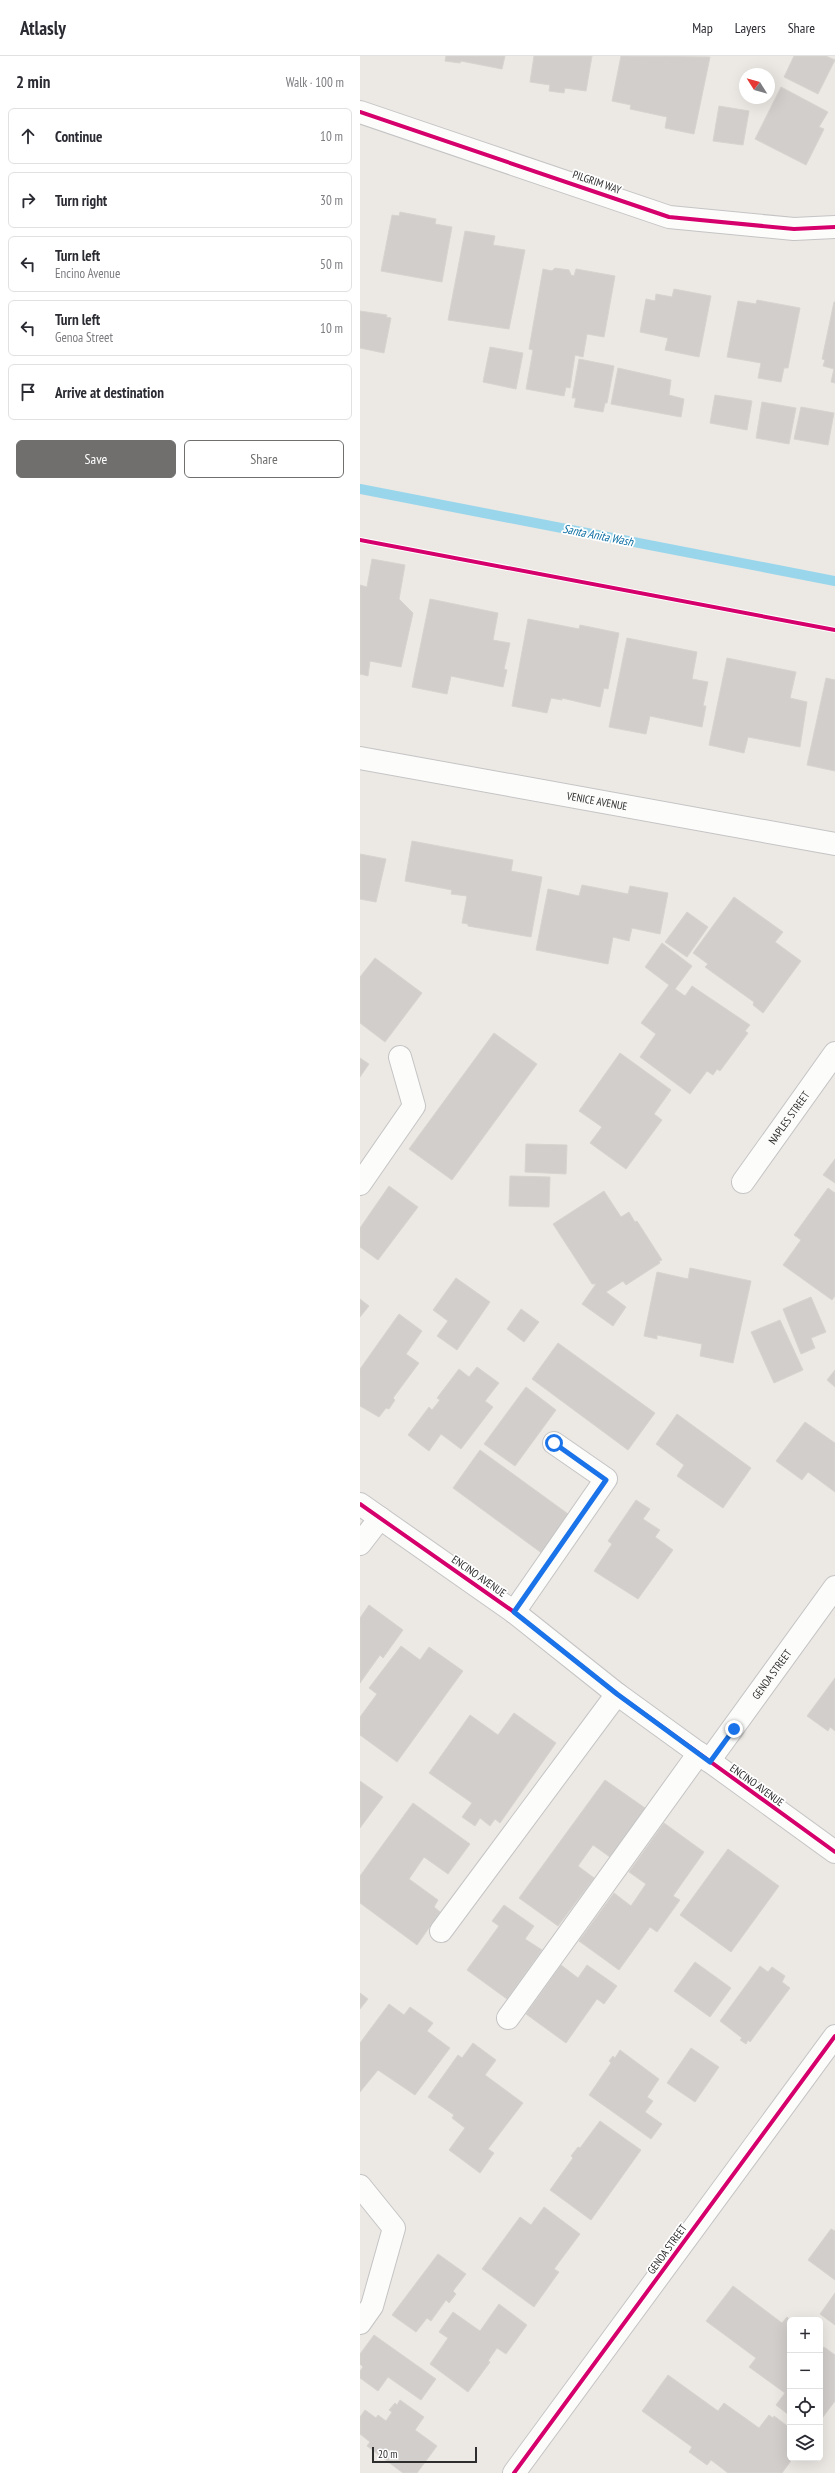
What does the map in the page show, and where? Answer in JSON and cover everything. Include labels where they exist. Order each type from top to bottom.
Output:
[{"type":"street","name":"PILGRIM WAY","points":[[360,112],[669,217],[794,228],[835,227]]},
{"type":"street","name":"VENICE AVENUE","points":[[360,758],[835,844]]},
{"type":"street","name":"NAPLES STREET","points":[[743,1182],[835,1053]]},
{"type":"street","points":[[360,1184],[414,1106],[400,1057]]},
{"type":"street","points":[[514,1612],[606,1480],[554,1443]]},
{"type":"street","name":"ENCINO AVENUE","points":[[360,1504],[514,1612],[617,1694],[835,1852]]},
{"type":"street","points":[[360,1544],[380,1518]]},
{"type":"street","name":"GENOA STREET","points":[[508,2018],[704,1757],[835,1587]]},
{"type":"street","points":[[441,1931],[617,1694]]},
{"type":"street","name":"GENOA STREET","points":[[514,2473],[835,2036]]},
{"type":"street","points":[[360,2186],[394,2228],[372,2306],[360,2323]]},
{"type":"building","points":[[446,56],[505,56],[502,69],[461,61],[460,63],[445,61]]},
{"type":"building","points":[[534,56],[592,56],[586,91],[565,88],[564,93],[549,91],[550,85],[530,82]]},
{"type":"building","points":[[621,56],[710,57],[694,134],[665,128],[667,117],[630,109],[631,105],[612,101]]},
{"type":"building","points":[[794,56],[826,56],[835,60],[818,94],[784,77]]},
{"type":"building","points":[[781,87],[828,112],[819,127],[824,129],[806,165],[755,139],[772,104],[775,104],[775,99]]},
{"type":"building","points":[[719,106],[749,111],[743,145],[713,141]]},
{"type":"building","points":[[400,212],[436,219],[435,224],[452,227],[442,282],[381,271],[392,215],[399,216]]},
{"type":"building","points":[[465,231],[495,236],[493,245],[525,250],[509,329],[448,320]]},
{"type":"building","points":[[555,268],[569,270],[571,275],[574,276],[576,269],[615,276],[604,337],[587,334],[583,357],[575,355],[570,388],[566,387],[564,396],[526,389],[533,350],[529,349],[543,269],[552,271]]},
{"type":"building","points":[[674,289],[711,296],[699,357],[665,350],[668,338],[640,332],[646,299],[655,301],[656,294],[672,297]]},
{"type":"building","points":[[757,300],[800,308],[788,368],[784,368],[781,382],[758,378],[761,363],[727,357],[738,301],[756,304]]},
{"type":"building","points":[[834,302],[835,383],[831,382],[834,369],[823,366],[825,360],[822,359]]},
{"type":"building","points":[[360,311],[387,315],[386,317],[391,318],[384,353],[360,348]]},
{"type":"building","points":[[490,347],[523,353],[516,389],[483,382]]},
{"type":"building","points":[[579,359],[614,366],[607,403],[605,403],[603,412],[574,407],[576,398],[572,398]]},
{"type":"building","points":[[618,368],[671,380],[669,395],[684,399],[681,417],[611,404]]},
{"type":"building","points":[[715,395],[752,401],[747,430],[710,423]]},
{"type":"building","points":[[762,402],[796,408],[789,444],[756,438]]},
{"type":"building","points":[[801,407],[834,413],[828,445],[794,439]]},
{"type":"building","points":[[372,559],[405,565],[399,599],[413,613],[401,667],[370,661],[368,676],[360,674],[360,585],[367,587]]},
{"type":"building","points":[[430,599],[498,613],[493,640],[510,643],[504,669],[507,670],[503,687],[451,676],[447,694],[412,687]]},
{"type":"building","points":[[528,619],[579,629],[580,625],[619,633],[608,689],[604,688],[600,707],[562,698],[562,700],[551,698],[547,713],[512,706]]},
{"type":"building","points":[[627,638],[697,652],[692,679],[708,682],[703,706],[706,706],[702,727],[650,716],[646,734],[609,727]]},
{"type":"building","points":[[727,658],[796,672],[790,698],[807,702],[800,747],[748,737],[744,753],[709,745]]},
{"type":"building","points":[[826,678],[835,680],[835,771],[807,765]]},
{"type":"building","points":[[412,841],[513,860],[511,871],[542,877],[531,937],[468,926],[468,924],[462,923],[467,896],[451,894],[452,890],[405,881]]},
{"type":"building","points":[[360,854],[386,859],[376,902],[360,899]]},
{"type":"building","points":[[582,885],[628,894],[630,886],[668,893],[660,934],[632,928],[629,941],[613,937],[608,964],[536,950],[548,889],[579,896]]},
{"type":"building","points":[[734,897],[783,932],[775,942],[801,961],[763,1013],[753,1005],[754,1002],[705,967],[708,964],[693,953]]},
{"type":"building","points":[[687,912],[708,927],[687,957],[665,942]]},
{"type":"building","points":[[662,943],[692,966],[675,989],[685,996],[692,986],[750,1025],[745,1031],[748,1033],[720,1071],[717,1069],[713,1075],[707,1071],[690,1094],[640,1057],[656,1034],[641,1023],[669,985],[645,967]]},
{"type":"building","points":[[375,958],[422,993],[385,1042],[360,1023],[360,977]]},
{"type":"building","points":[[494,1033],[537,1064],[452,1180],[409,1149]]},
{"type":"building","points":[[620,1053],[671,1090],[654,1114],[662,1120],[626,1169],[590,1143],[602,1127],[579,1111]]},
{"type":"building","points":[[360,1058],[369,1064],[360,1077]]},
{"type":"building","points":[[526,1144],[567,1145],[566,1174],[525,1172]]},
{"type":"building","points":[[835,1159],[835,1183],[823,1175]]},
{"type":"building","points":[[510,1176],[550,1177],[549,1207],[509,1206]]},
{"type":"building","points":[[389,1186],[418,1207],[378,1260],[360,1247],[360,1228]]},
{"type":"building","points":[[828,1188],[835,1193],[835,1296],[832,1300],[783,1265],[801,1240],[794,1235]]},
{"type":"building","points":[[604,1191],[621,1217],[629,1212],[635,1222],[637,1221],[662,1260],[659,1261],[660,1263],[626,1285],[623,1281],[606,1292],[626,1307],[613,1326],[582,1304],[596,1284],[592,1284],[553,1224]]},
{"type":"building","points":[[690,1268],[751,1281],[733,1363],[700,1356],[702,1344],[657,1335],[657,1339],[644,1336],[657,1272],[688,1279]]},
{"type":"building","points":[[456,1278],[490,1302],[457,1350],[437,1336],[448,1321],[433,1310]]},
{"type":"building","points":[[811,1297],[826,1332],[811,1338],[815,1348],[801,1354],[783,1309]]},
{"type":"building","points":[[360,1299],[369,1306],[360,1317]]},
{"type":"building","points":[[521,1309],[539,1322],[524,1342],[507,1329]]},
{"type":"building","points":[[399,1314],[422,1331],[406,1354],[419,1363],[393,1398],[395,1400],[389,1409],[386,1408],[379,1417],[360,1406],[360,1369]]},
{"type":"building","points":[[780,1320],[803,1370],[774,1383],[751,1332]]},
{"type":"building","points":[[558,1343],[655,1413],[628,1450],[532,1379]]},
{"type":"building","points":[[477,1367],[499,1383],[485,1401],[493,1407],[461,1449],[441,1434],[429,1451],[408,1435],[429,1407],[432,1410],[440,1400],[437,1398],[459,1369],[469,1377]]},
{"type":"building","points":[[835,1370],[835,1387],[827,1380]]},
{"type":"building","points":[[526,1387],[556,1410],[515,1466],[484,1444]]},
{"type":"building","points":[[677,1414],[751,1468],[723,1508],[677,1476],[684,1465],[656,1444]]},
{"type":"building","points":[[805,1422],[835,1443],[835,1492],[808,1472],[802,1480],[776,1461]]},
{"type":"building","points":[[480,1450],[575,1519],[547,1557],[453,1488]]},
{"type":"building","points":[[636,1500],[650,1509],[643,1519],[660,1530],[655,1537],[673,1550],[638,1599],[594,1571],[612,1544],[608,1541]]},
{"type":"building","points":[[369,1605],[403,1630],[383,1658],[380,1655],[360,1683],[360,1618]]},
{"type":"building","points":[[401,1646],[420,1660],[429,1647],[463,1671],[397,1762],[360,1735],[360,1717],[377,1694],[369,1688]]},
{"type":"building","points":[[835,1678],[835,1731],[830,1727],[828,1731],[807,1716]]},
{"type":"building","points":[[514,1713],[556,1743],[500,1823],[495,1819],[490,1826],[480,1818],[475,1826],[462,1817],[472,1803],[429,1773],[470,1715],[498,1735]]},
{"type":"building","points":[[605,1780],[645,1808],[610,1857],[593,1845],[578,1866],[594,1878],[558,1926],[519,1898]]},
{"type":"building","points":[[360,1781],[383,1797],[360,1828]]},
{"type":"building","points":[[413,1803],[470,1844],[448,1874],[424,1857],[409,1879],[438,1900],[434,1907],[440,1912],[417,1945],[360,1903],[360,1876]]},
{"type":"building","points":[[664,1823],[704,1852],[673,1896],[680,1900],[657,1932],[650,1927],[619,1970],[579,1941],[614,1893],[631,1906],[646,1884],[629,1872]]},
{"type":"building","points":[[728,1849],[779,1886],[731,1952],[680,1915]]},
{"type":"building","points":[[504,1905],[534,1926],[525,1939],[542,1950],[507,1999],[467,1970],[499,1926],[492,1921]]},
{"type":"building","points":[[695,1962],[731,1988],[710,2017],[674,1991]]},
{"type":"building","points":[[561,1965],[578,1978],[587,1965],[617,1986],[604,2004],[597,1999],[566,2043],[526,2014]]},
{"type":"building","points":[[760,1966],[768,1972],[772,1967],[785,1976],[782,1982],[790,1988],[750,2042],[748,2040],[746,2044],[740,2040],[742,2038],[720,2021]]},
{"type":"building","points":[[360,1993],[368,1999],[360,2009]]},
{"type":"building","points":[[389,2004],[404,2015],[410,2007],[433,2023],[427,2031],[450,2048],[415,2095],[378,2070],[360,2092],[360,2043]]},
{"type":"building","points":[[473,2043],[496,2060],[485,2075],[523,2103],[488,2149],[494,2153],[480,2173],[449,2150],[465,2128],[452,2118],[454,2115],[428,2097],[458,2055],[462,2058]]},
{"type":"building","points":[[691,2048],[719,2067],[695,2102],[667,2083]]},
{"type":"building","points":[[620,2050],[659,2079],[647,2097],[653,2101],[645,2112],[662,2124],[651,2139],[589,2095],[611,2063],[609,2061],[613,2056],[615,2058]]},
{"type":"building","points":[[600,2121],[641,2150],[591,2220],[550,2190],[573,2158],[571,2156],[578,2147],[580,2148]]},
{"type":"building","points":[[544,2207],[580,2234],[554,2269],[559,2272],[534,2307],[482,2269],[520,2217],[531,2225]]},
{"type":"building","points":[[831,2229],[835,2231],[835,2280],[808,2260]]},
{"type":"building","points":[[438,2254],[466,2274],[453,2291],[456,2294],[449,2303],[446,2300],[431,2321],[427,2318],[416,2332],[392,2315]]},
{"type":"building","points":[[733,2286],[782,2323],[787,2317],[787,2414],[776,2405],[785,2393],[749,2367],[756,2358],[706,2321]]},
{"type":"building","points":[[835,2293],[835,2325],[820,2314]]},
{"type":"building","points":[[499,2304],[527,2325],[506,2354],[497,2348],[488,2361],[490,2362],[468,2392],[430,2364],[448,2338],[439,2332],[453,2312],[480,2331]]},
{"type":"building","points":[[374,2335],[436,2379],[421,2400],[388,2377],[378,2391],[360,2378],[360,2371],[363,2367],[360,2364],[360,2354]]},
{"type":"building","points":[[823,2348],[835,2355],[835,2401],[823,2417],[823,2353]]},
{"type":"building","points":[[668,2375],[718,2411],[724,2403],[759,2428],[769,2415],[773,2418],[774,2416],[787,2426],[787,2461],[791,2461],[782,2473],[728,2473],[711,2460],[707,2465],[689,2452],[692,2447],[642,2411]]},
{"type":"building","points":[[400,2400],[424,2417],[415,2430],[437,2446],[417,2473],[403,2473],[367,2446],[370,2442],[360,2434],[360,2417],[365,2410],[376,2418],[378,2415],[386,2421],[392,2412],[389,2410],[395,2403],[397,2405]]},
{"type":"waterway","name":"Santa Anita Wash","points":[[360,489],[835,581]]},
{"type":"cycle path","points":[[360,112],[669,217],[794,229],[835,227]]},
{"type":"cycle path","points":[[360,540],[835,630]]},
{"type":"cycle path","points":[[360,1504],[514,1612],[617,1694],[835,1852]]},
{"type":"cycle path","points":[[514,2473],[835,2036]]},
{"type":"route","points":[[554,1443],[606,1480],[514,1612],[617,1694],[710,1762],[734,1729]]}]
